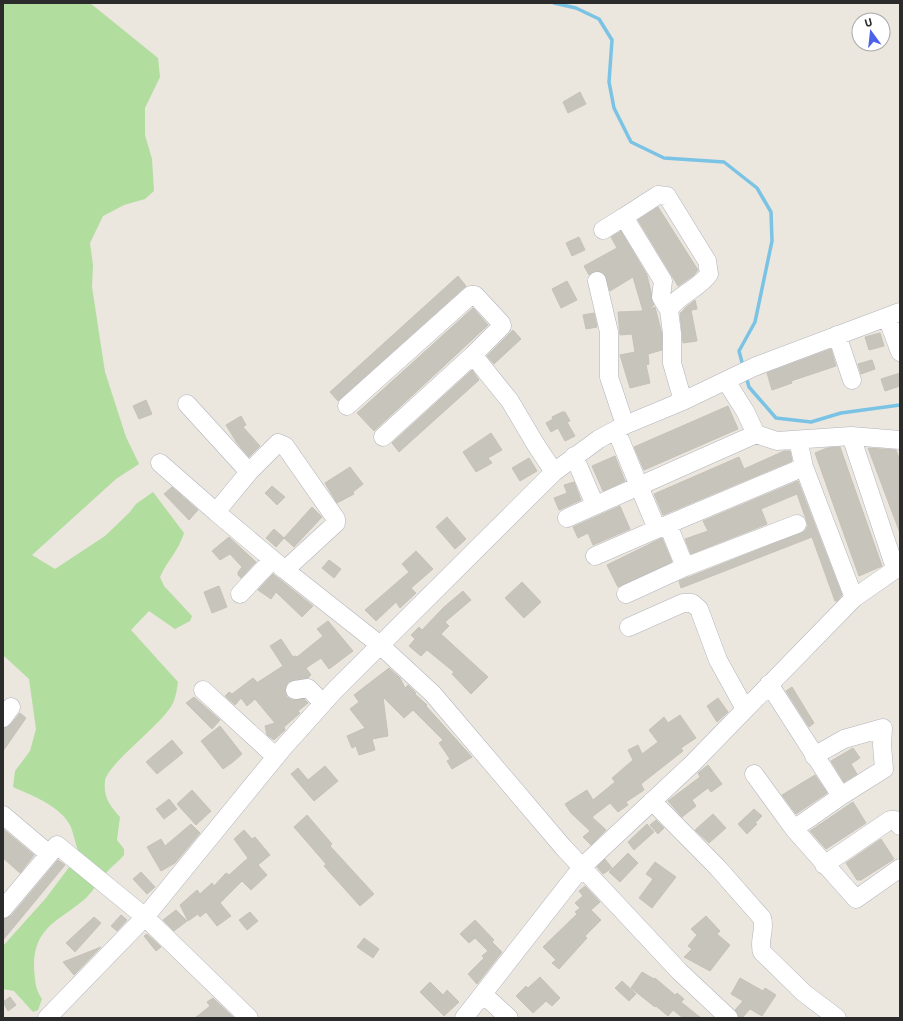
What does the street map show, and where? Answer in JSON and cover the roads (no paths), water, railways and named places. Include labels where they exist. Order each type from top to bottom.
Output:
[{"type":"street","points":[[603,230],[658,195],[667,196],[706,261],[709,274],[705,280],[671,307]]},
{"type":"street","points":[[624,217],[673,296],[671,307],[672,363],[683,401]]},
{"type":"street","points":[[597,281],[609,332],[609,377],[620,428],[639,486],[685,567]]},
{"type":"street","points":[[347,406],[471,295],[475,295],[501,323],[502,326],[473,355],[383,437]]},
{"type":"street","points":[[47,1018],[145,917],[276,757],[323,703],[554,472],[574,456],[620,428],[683,401],[754,367],[894,314],[900,352]]},
{"type":"street","points":[[837,335],[852,380]]},
{"type":"street","points":[[473,355],[510,401],[554,472]]},
{"type":"street","points":[[731,378],[756,434]]},
{"type":"street","points":[[187,404],[249,472]]},
{"type":"street","points":[[567,518],[756,434],[777,441],[851,436],[900,440]]},
{"type":"street","points":[[464,1018],[582,867],[692,764],[854,598],[898,567],[851,436]]},
{"type":"street","points":[[798,440],[804,467],[854,598]]},
{"type":"street","points":[[216,512],[249,472],[276,444],[282,444],[336,519],[336,523],[240,594]]},
{"type":"street","points":[[574,456],[595,505]]},
{"type":"street","points":[[160,463],[279,565],[380,645],[433,694],[563,847],[680,972],[729,1018]]},
{"type":"street","points":[[595,556],[804,467]]},
{"type":"street","points":[[626,594],[685,567],[797,524]]},
{"type":"street","points":[[629,627],[683,603],[692,603],[699,609],[718,660],[745,709]]},
{"type":"street","points":[[769,684],[841,796]]},
{"type":"street","points":[[295,690],[308,688],[323,703]]},
{"type":"street","points":[[203,690],[276,757]]},
{"type":"street","points":[[794,829],[841,796],[884,769],[882,745],[883,728],[844,739],[814,756]]},
{"type":"street","points":[[754,774],[794,829],[824,865],[856,899],[900,868]]},
{"type":"street","points":[[652,801],[718,868],[762,918],[762,952],[804,993],[837,1018]]},
{"type":"street","points":[[3,815],[49,854]]},
{"type":"street","points":[[824,865],[890,820],[895,820],[900,826]]},
{"type":"street","points":[[3,909],[57,845],[145,917],[249,1018]]},
{"type":"street","points":[[483,994],[509,1018]]},
{"type":"waterway","points":[[554,3],[576,8],[599,19],[612,40],[609,82],[614,108],[631,142],[664,158],[724,162],[757,188],[771,212],[772,241],[755,322],[739,351],[743,366]]},
{"type":"waterway","points":[[746,376],[749,387],[776,418],[811,422],[841,413],[900,405]]}]
